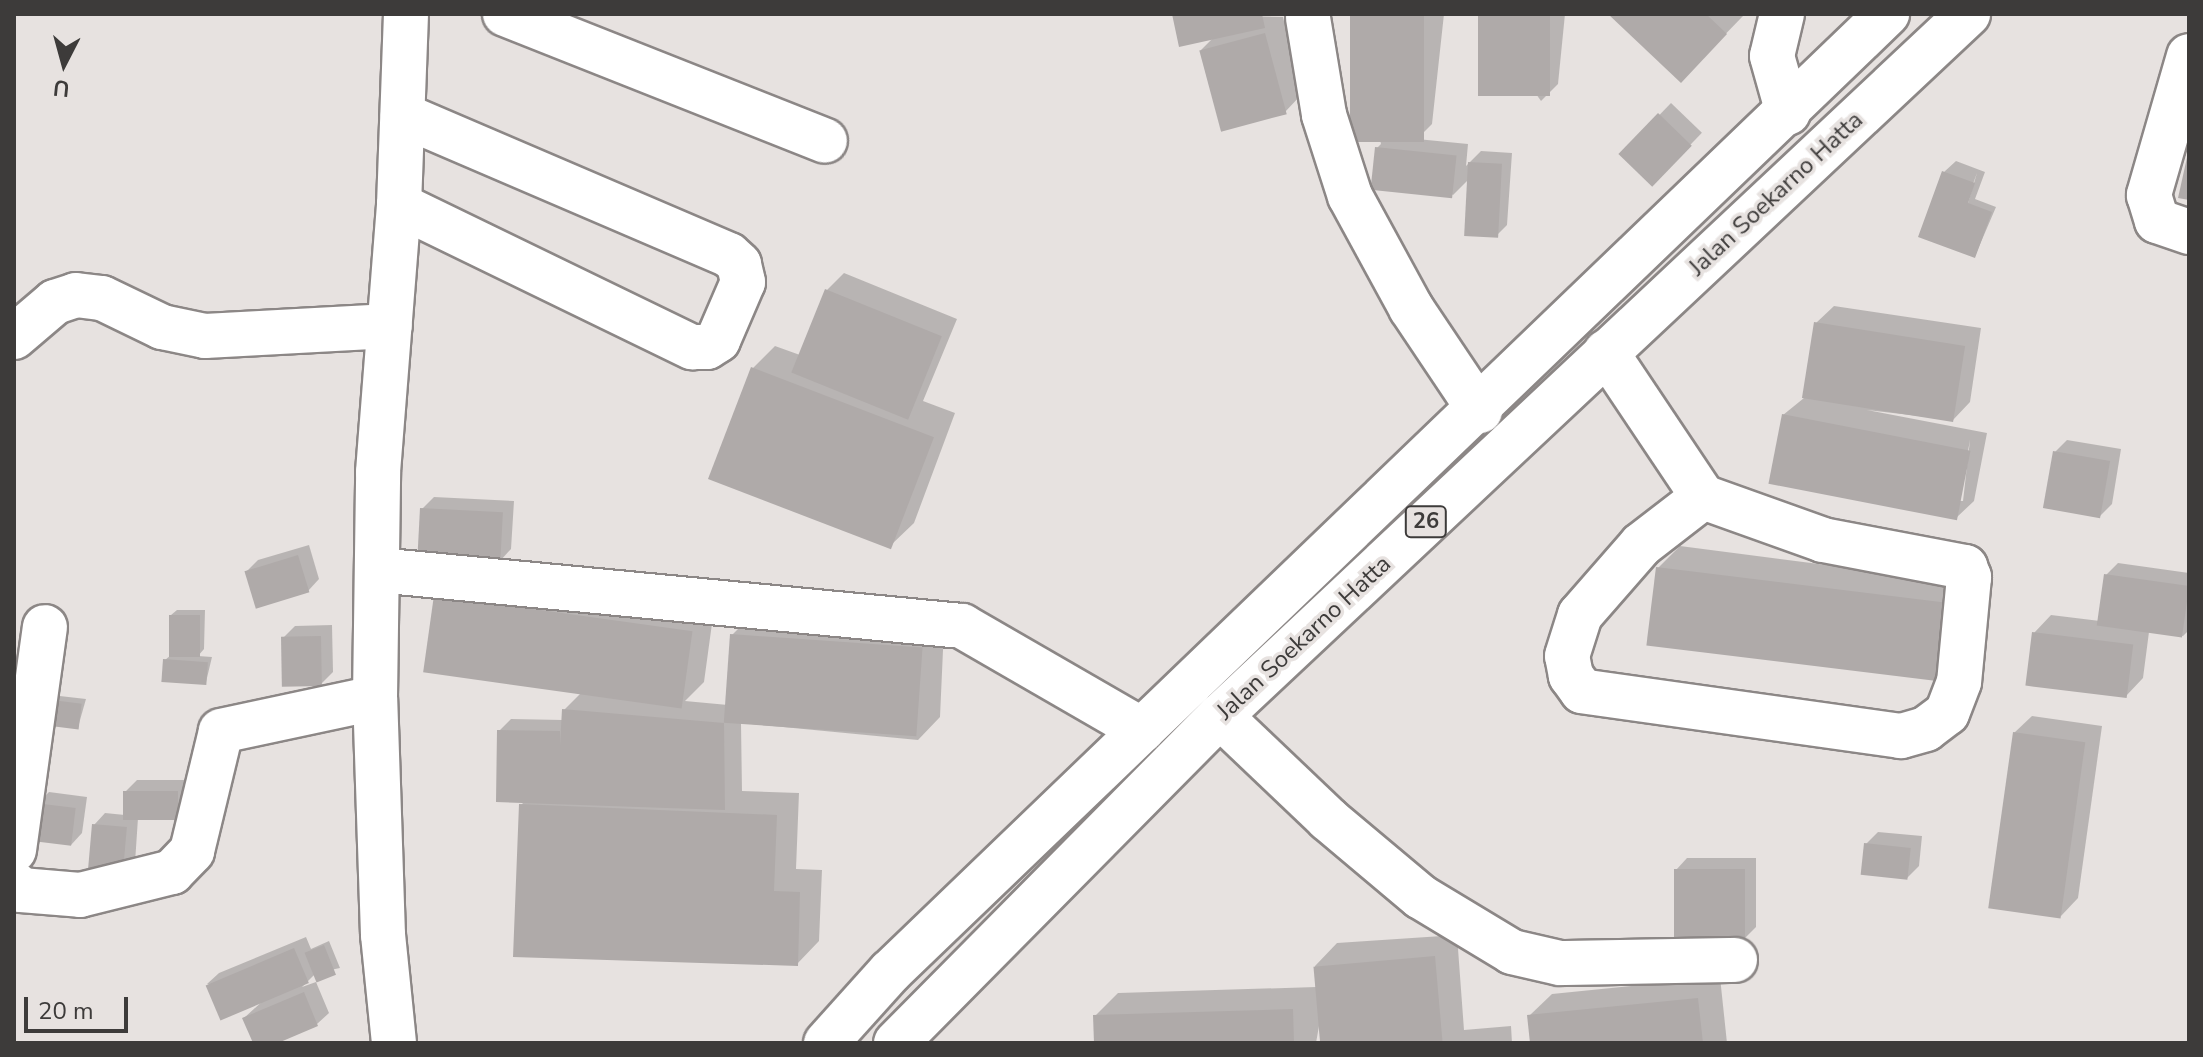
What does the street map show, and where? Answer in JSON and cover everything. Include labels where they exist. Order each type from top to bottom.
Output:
[{"type":"main road","points":[[394,1043],[383,935],[375,698],[378,472],[399,205],[406,14]]},
{"type":"main road","points":[[505,14],[825,141]]},
{"type":"main road","points":[[1782,14],[1772,56],[1788,113]]},
{"type":"main road","name":"Jalan Soekarno Hatta","points":[[826,1043],[890,972],[1480,411],[1887,14]]},
{"type":"main road","name":"Jalan Soekarno Hatta","points":[[896,1043],[1220,716],[1968,14]]},
{"type":"main road","points":[[1308,18],[1324,115],[1350,196],[1411,308],[1480,411]]},
{"type":"main road","points":[[2189,56],[2149,195],[2157,221],[2189,232]]},
{"type":"main road","points":[[399,205],[692,347],[707,347],[718,340],[743,282],[739,264],[729,255],[403,115]]},
{"type":"main road","points":[[14,337],[55,302],[76,295],[102,298],[162,327],[205,336],[390,326]]},
{"type":"main road","points":[[1606,352],[1703,497],[1823,540],[1965,567],[1969,577],[1959,682],[1947,713],[1926,729],[1901,736],[1582,691],[1571,676],[1567,656],[1580,615],[1641,545],[1703,497]]},
{"type":"main road","points":[[377,570],[962,626],[1142,730]]},
{"type":"main road","points":[[14,850],[45,627]]},
{"type":"main road","points":[[14,883],[21,890],[80,895],[172,872],[192,851],[221,731],[375,698]]},
{"type":"main road","points":[[1220,716],[1421,897],[1525,958],[1560,963],[1735,960]]},
{"type":"building","points":[[1172,14],[1262,14],[1265,28],[1179,47]]},
{"type":"building","points":[[1350,14],[1424,14],[1424,142],[1350,142]]},
{"type":"building","points":[[1478,14],[1550,14],[1550,96],[1478,96]]},
{"type":"building","points":[[1608,14],[1706,14],[1727,34],[1681,83]]},
{"type":"building","points":[[1265,33],[1287,114],[1221,132],[1199,51]]},
{"type":"building","points":[[1658,113],[1692,146],[1652,187],[1618,154]]},
{"type":"building","points":[[1375,147],[1457,156],[1452,198],[1371,190]]},
{"type":"building","points":[[2189,153],[2189,200],[2178,198]]},
{"type":"building","points":[[1468,162],[1502,164],[1498,238],[1464,236]]},
{"type":"building","points":[[1942,171],[1975,183],[1968,203],[1992,212],[1975,258],[1918,237]]},
{"type":"building","points":[[825,289],[942,336],[908,420],[791,372]]},
{"type":"building","points":[[1814,322],[1965,346],[1953,422],[1802,398]]},
{"type":"building","points":[[751,367],[934,437],[891,549],[708,479]]},
{"type":"building","points":[[1782,414],[1970,451],[1957,520],[1768,484]]},
{"type":"building","points":[[2053,451],[2110,461],[2100,518],[2043,508]]},
{"type":"building","points":[[420,508],[503,512],[500,562],[417,558]]},
{"type":"building","points":[[298,555],[309,592],[256,609],[244,571]]},
{"type":"building","points":[[1656,567],[1961,604],[1951,683],[1646,645]]},
{"type":"building","points":[[2104,574],[2189,586],[2182,637],[2097,625]]},
{"type":"building","points":[[434,595],[692,631],[682,709],[423,672]]},
{"type":"building","points":[[169,615],[200,615],[200,657],[169,657]]},
{"type":"building","points":[[2032,632],[2133,644],[2127,698],[2025,686]]},
{"type":"building","points":[[730,634],[923,647],[916,736],[724,723]]},
{"type":"building","points":[[321,636],[322,686],[282,687],[281,637]]},
{"type":"building","points":[[163,659],[208,662],[206,685],[161,682]]},
{"type":"building","points":[[44,699],[82,704],[79,729],[41,725]]},
{"type":"building","points":[[562,709],[724,723],[725,810],[496,802],[497,730],[560,731],[560,746]]},
{"type":"building","points":[[2013,732],[2085,742],[2061,918],[1988,908]]},
{"type":"building","points":[[123,791],[178,791],[178,820],[123,820]]},
{"type":"building","points":[[35,803],[76,808],[71,846],[30,841]]},
{"type":"building","points":[[519,804],[777,815],[774,891],[800,892],[798,966],[513,957]]},
{"type":"building","points":[[92,824],[127,827],[123,877],[88,874]]},
{"type":"building","points":[[1864,843],[1911,848],[1907,880],[1861,875]]},
{"type":"building","points":[[1674,869],[1745,869],[1745,941],[1674,941]]},
{"type":"building","points":[[324,945],[336,975],[317,983],[305,953]]},
{"type":"building","points":[[294,948],[309,983],[220,1020],[206,986]]},
{"type":"building","points":[[1435,956],[1443,1043],[1320,1043],[1313,967]]},
{"type":"building","points":[[304,992],[318,1026],[278,1043],[253,1043],[242,1018]]},
{"type":"building","points":[[1698,998],[1703,1043],[1530,1043],[1527,1015]]},
{"type":"building","points":[[1293,1009],[1294,1043],[1094,1043],[1093,1015]]}]
